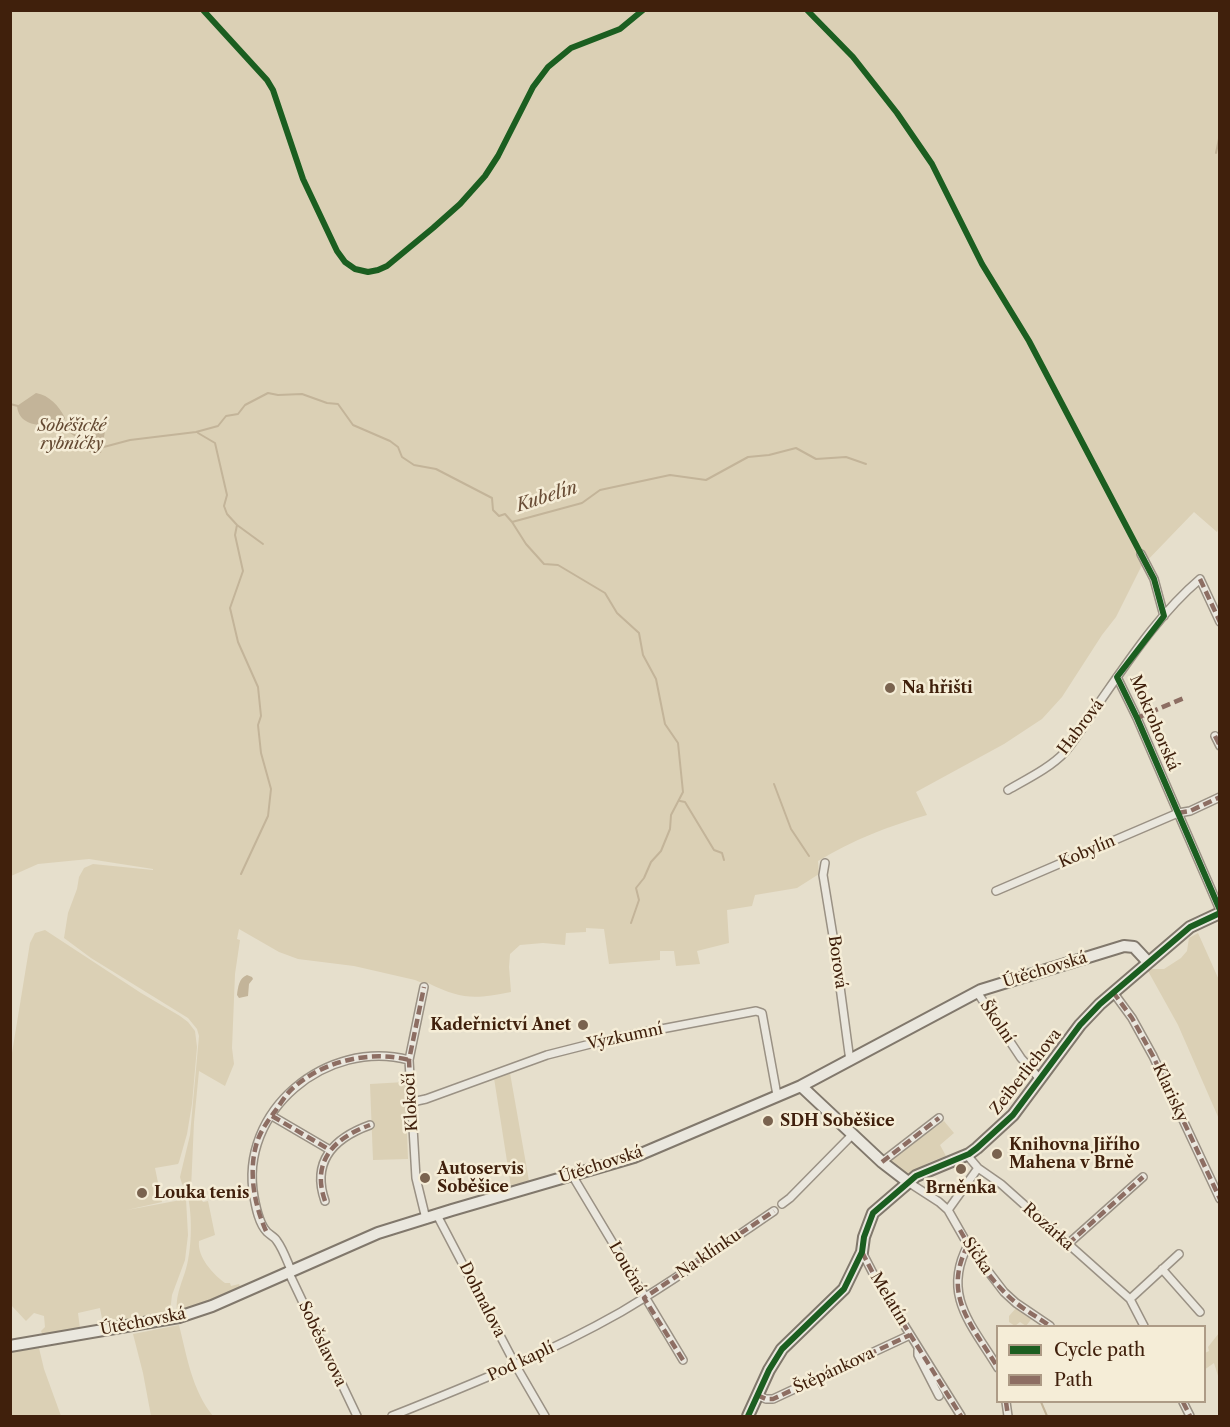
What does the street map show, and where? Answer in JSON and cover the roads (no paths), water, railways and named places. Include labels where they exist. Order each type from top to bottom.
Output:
[{"type":"street","points":[[1141,554],[1154,579],[1164,616]]},
{"type":"street","name":"Mokrohorská","points":[[1220,622],[1200,579],[1178,598],[1117,677],[1220,911]]},
{"type":"street","name":"Habrová","points":[[1008,790],[1030,778],[1065,752],[1117,677]]},
{"type":"street","points":[[1215,736],[1220,746]]},
{"type":"street","name":"Kobylín","points":[[996,891],[1178,813],[1190,811],[1220,798]]},
{"type":"street","name":"Borová","points":[[825,863],[823,875],[850,1061]]},
{"type":"street","name":"Zeiberlichova","points":[[748,1416],[782,1349],[844,1289],[862,1252],[864,1237],[873,1213],[908,1182],[925,1171],[967,1155],[977,1148],[1013,1115],[1080,1025],[1113,992],[1180,935],[1220,911]]},
{"type":"street","name":"Útěchovská","points":[[10,1346],[179,1317],[212,1306],[289,1270],[378,1233],[634,1156],[801,1086],[977,992],[1124,946],[1134,947],[1148,962]]},
{"type":"street","name":"Klokočí","points":[[424,987],[409,1060],[416,1178],[426,1219]]},
{"type":"street","name":"Školní","points":[[977,992],[1021,1058],[1040,1078]]},
{"type":"street","name":"Klarisky","points":[[1113,992],[1132,1018],[1153,1056],[1220,1199]]},
{"type":"street","name":"Výzkumní","points":[[412,1102],[426,1100],[546,1055],[614,1038],[756,1011],[762,1013],[777,1095]]},
{"type":"street","name":"Soběslavova","points":[[357,1416],[277,1240],[266,1231],[259,1215],[254,1196],[253,1171],[257,1142],[272,1116],[292,1089],[315,1073],[329,1066],[366,1056],[394,1056],[409,1060]]},
{"type":"street","points":[[801,1086],[882,1162],[908,1182]]},
{"type":"street","points":[[272,1116],[330,1150]]},
{"type":"street","points":[[882,1162],[939,1118]]},
{"type":"street","points":[[325,1201],[321,1173],[330,1150],[347,1136],[370,1125]]},
{"type":"street","points":[[782,1204],[852,1135]]},
{"type":"street","name":"Rozárka","points":[[967,1155],[978,1168],[1001,1184],[1130,1299],[1143,1325]]},
{"type":"street","points":[[948,1210],[978,1168]]},
{"type":"street","name":"Loučná","points":[[572,1175],[683,1360]]},
{"type":"street","points":[[1068,1244],[1143,1177]]},
{"type":"street","name":"Síčka","points":[[908,1182],[948,1210],[968,1245],[1004,1292],[1049,1325]]},
{"type":"street","name":"Na klínku","points":[[644,1298],[774,1210]]},
{"type":"street","name":"Dohnalova","points":[[437,1215],[516,1366],[545,1416]]},
{"type":"street","points":[[968,1245],[960,1264],[959,1299],[967,1320],[996,1365]]},
{"type":"street","name":"Melatín","points":[[862,1252],[910,1335],[961,1416]]},
{"type":"street","points":[[1130,1299],[1179,1254]]},
{"type":"street","points":[[1162,1269],[1200,1312]]},
{"type":"street","name":"Pod kaplí","points":[[392,1416],[516,1366],[644,1298]]},
{"type":"street","name":"Štěpánkova","points":[[757,1395],[773,1399],[910,1335]]},
{"type":"street","name":"Melatín","points":[[918,1346],[918,1355],[939,1396]]},
{"type":"waterway","points":[[1216,153],[1220,134]]},
{"type":"waterway","name":"Kubelín","points":[[100,448],[130,440],[196,432],[218,426],[226,416],[238,414],[245,405],[268,393],[302,394],[327,403],[338,404],[353,425],[390,441],[398,447],[402,457],[414,465],[436,469],[492,498],[493,510],[499,516],[505,514],[512,522],[582,503],[600,490],[670,475],[706,480],[748,457],[769,455],[796,448],[816,459],[846,457],[866,464]]},
{"type":"waterway","name":"Kubelín","points":[[10,404],[18,406]]},
{"type":"waterway","name":"Kubelín","points":[[58,422],[87,445]]},
{"type":"waterway","points":[[198,433],[215,443],[227,495],[224,506],[227,514],[237,525],[235,535],[243,571],[230,608],[238,642],[258,687],[261,753],[271,789],[268,816],[241,874]]},
{"type":"waterway","points":[[512,522],[526,544],[544,564],[558,565],[605,593],[617,613],[639,633],[643,655],[656,679],[665,724],[678,743],[683,792],[671,815],[670,829],[661,851],[651,862],[644,878],[636,888],[639,900],[631,923]]},
{"type":"waterway","points":[[237,525],[263,544]]},
{"type":"waterway","points":[[774,784],[791,829],[809,856]]},
{"type":"waterway","points":[[680,801],[685,802],[714,850],[722,853],[724,860]]},
{"type":"waterway","points":[[1041,1403],[1047,1416]]},
{"type":"place","name":"Na hřišti","points":[[890,688]]},
{"type":"place","name":"Kadeřnictví Anet","points":[[583,1025]]},
{"type":"place","name":"SDH Soběšice","points":[[768,1121]]},
{"type":"place","name":"Knihovna Jiřího Mahena v Brně","points":[[997,1154]]},
{"type":"place","name":"Brněnka","points":[[961,1169]]},
{"type":"place","name":"Autoservis Soběšice","points":[[425,1178]]},
{"type":"place","name":"Louka tenis","points":[[142,1193]]},
{"type":"park label","name":"Soběšické rybníčky","points":[[72,435]]}]
